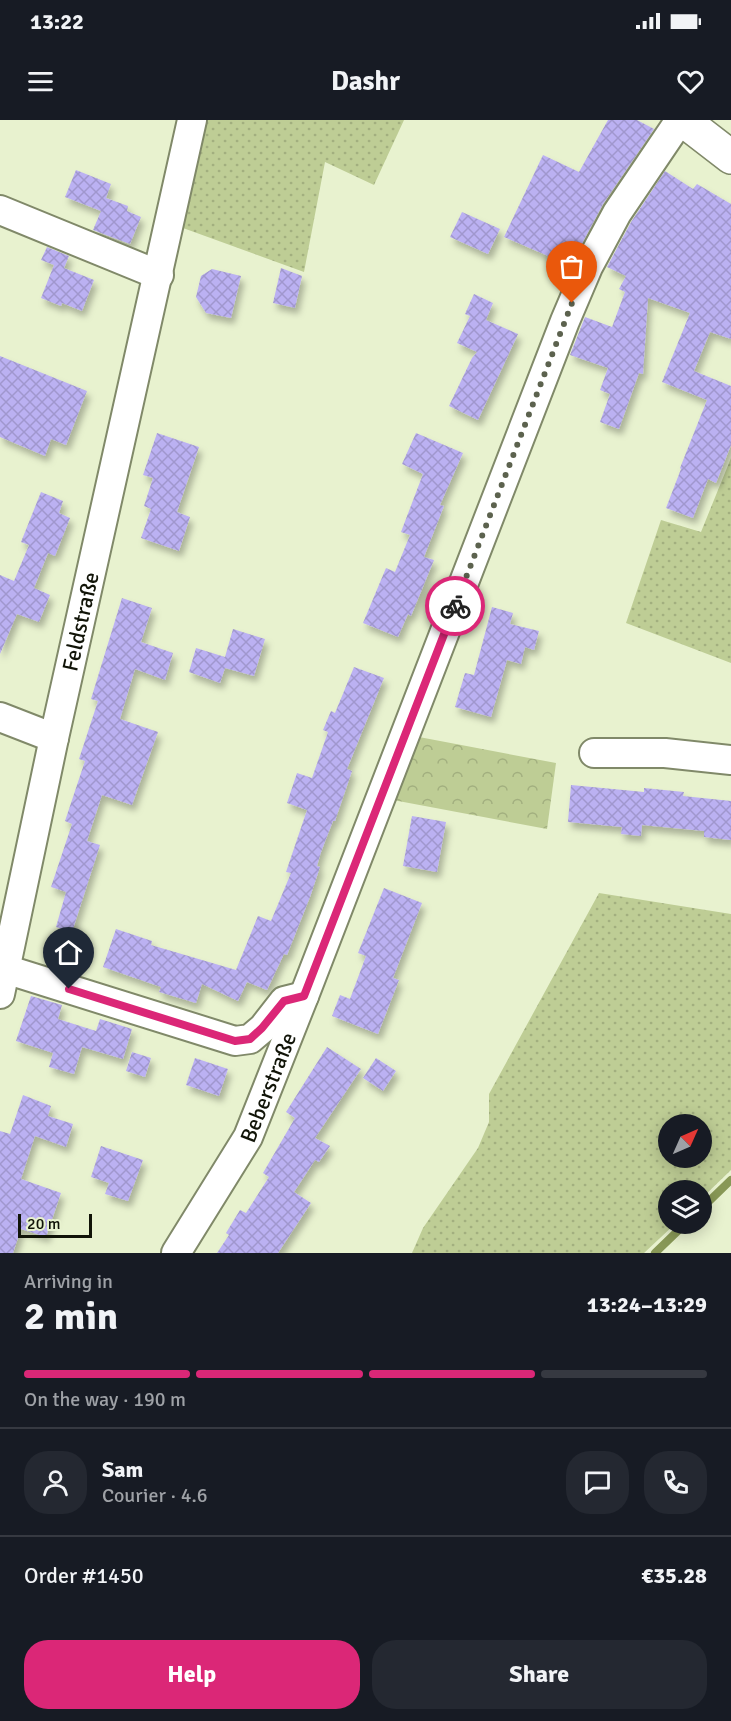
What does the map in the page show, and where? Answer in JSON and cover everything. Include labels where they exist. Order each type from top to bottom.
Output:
[{"type":"main road","points":[[682,120],[727,146]]},
{"type":"street","name":"Feldstraße","points":[[192,120],[54,738],[3,981],[235,1041],[250,1039],[284,1001],[304,996]]},
{"type":"street","name":"Beberstraße","points":[[176,1253],[248,1137],[564,321],[588,267],[617,213],[682,120]]},
{"type":"street","points":[[0,210],[159,275]]},
{"type":"street","points":[[0,717],[54,738]]},
{"type":"street","points":[[594,753],[730,756]]},
{"type":"green space","points":[[207,120],[404,120],[374,185],[325,162],[304,272],[183,228]]},
{"type":"green space","points":[[731,458],[731,663],[626,623],[661,520],[701,532]]},
{"type":"green space","points":[[419,737],[556,763],[547,829],[393,800]]},
{"type":"green space","points":[[599,893],[731,914],[731,1170],[712,1188],[712,1180],[658,1180],[658,1234],[664,1234],[644,1253],[412,1253],[423,1228],[478,1148],[489,1122],[489,1094]]},
{"type":"building","points":[[608,120],[637,120],[654,129],[603,204],[577,253],[574,251],[569,265],[504,237],[543,155],[579,172]]},
{"type":"building","points":[[76,170],[111,184],[106,198],[128,206],[127,211],[141,217],[130,244],[93,230],[101,211],[65,197]]},
{"type":"building","points":[[665,171],[693,189],[697,184],[731,204],[731,339],[710,332],[694,371],[731,386],[731,445],[716,483],[708,479],[693,518],[666,508],[707,400],[662,382],[690,313],[648,298],[643,374],[639,373],[619,429],[600,422],[610,394],[600,390],[608,368],[570,355],[585,317],[612,327],[625,292],[619,289],[626,276],[607,267],[631,222]]},
{"type":"building","points":[[462,212],[500,229],[488,254],[450,237]]},
{"type":"building","points":[[47,247],[69,256],[64,268],[94,280],[82,311],[41,298],[54,265],[41,260]]},
{"type":"building","points":[[281,268],[302,276],[295,308],[273,303]]},
{"type":"building","points":[[212,269],[241,276],[231,318],[206,313],[196,297],[201,276]]},
{"type":"building","points":[[474,294],[493,303],[486,320],[518,334],[478,420],[449,406],[477,352],[457,343],[470,316],[465,314]]},
{"type":"building","points":[[0,356],[87,391],[66,445],[51,439],[45,456],[0,437]]},
{"type":"building","points":[[157,433],[199,447],[177,512],[190,517],[179,551],[141,538],[151,509],[144,506],[153,478],[143,475]]},
{"type":"building","points":[[416,433],[463,453],[440,505],[444,506],[424,557],[434,560],[411,616],[408,614],[398,637],[363,623],[386,568],[395,572],[410,535],[401,532],[423,474],[402,464]]},
{"type":"building","points":[[41,492],[63,501],[59,513],[70,518],[55,556],[48,553],[34,588],[50,595],[39,622],[17,614],[0,654],[0,575],[14,581],[29,545],[21,542]]},
{"type":"building","points":[[122,598],[152,608],[141,642],[173,653],[165,680],[135,669],[120,719],[158,732],[132,805],[102,795],[87,841],[100,845],[72,932],[56,927],[66,892],[51,887],[72,824],[65,821],[85,761],[79,759],[98,701],[91,699]]},
{"type":"building","points":[[492,607],[513,613],[510,624],[539,631],[534,650],[525,647],[521,664],[507,660],[491,717],[455,707],[465,673],[474,675]]},
{"type":"building","points":[[233,629],[265,639],[254,676],[225,668],[220,683],[189,672],[196,648],[225,657]]},
{"type":"building","points":[[354,667],[384,678],[347,769],[352,771],[335,821],[333,821],[321,852],[317,866],[320,867],[310,897],[287,955],[284,954],[267,990],[247,982],[238,1001],[202,984],[196,1003],[159,992],[161,987],[103,967],[116,929],[152,941],[151,945],[236,970],[258,916],[271,921],[291,873],[286,872],[307,810],[287,803],[297,773],[312,778],[328,732],[323,730],[331,711],[335,713]]},
{"type":"building","points":[[571,785],[644,792],[644,788],[684,792],[683,796],[731,801],[731,840],[704,837],[704,831],[642,825],[641,836],[621,834],[622,827],[568,822]]},
{"type":"building","points":[[412,816],[446,822],[437,872],[403,866]]},
{"type":"building","points":[[384,888],[422,903],[393,978],[399,980],[378,1034],[332,1016],[340,995],[350,999],[366,956],[358,953]]},
{"type":"building","points":[[31,996],[62,1005],[58,1019],[96,1031],[100,1019],[132,1029],[123,1059],[82,1047],[74,1074],[49,1067],[53,1053],[16,1041]]},
{"type":"building","points":[[327,1047],[361,1069],[315,1138],[330,1146],[319,1162],[315,1160],[294,1192],[311,1203],[278,1253],[217,1253],[229,1235],[226,1233],[240,1210],[246,1213],[269,1177],[263,1173],[295,1118],[286,1112]]},
{"type":"building","points":[[132,1052],[151,1058],[145,1077],[126,1071]]},
{"type":"building","points":[[195,1058],[228,1069],[219,1096],[186,1085]]},
{"type":"building","points":[[376,1058],[396,1071],[383,1091],[363,1078]]},
{"type":"building","points":[[23,1095],[51,1106],[48,1116],[73,1124],[66,1147],[35,1136],[21,1179],[61,1193],[46,1237],[21,1229],[13,1253],[0,1253],[0,1131],[10,1134]]},
{"type":"building","points":[[101,1146],[143,1160],[128,1201],[105,1194],[109,1183],[91,1177]]},
{"type":"waterway","points":[[712,1198],[731,1180]]},
{"type":"waterway","points":[[655,1253],[675,1234]]},
{"type":"way so far","points":[[455,606],[572,303]]},
{"type":"route","points":[[69,989],[235,1041],[250,1039],[284,1001],[304,996],[455,606]]}]
